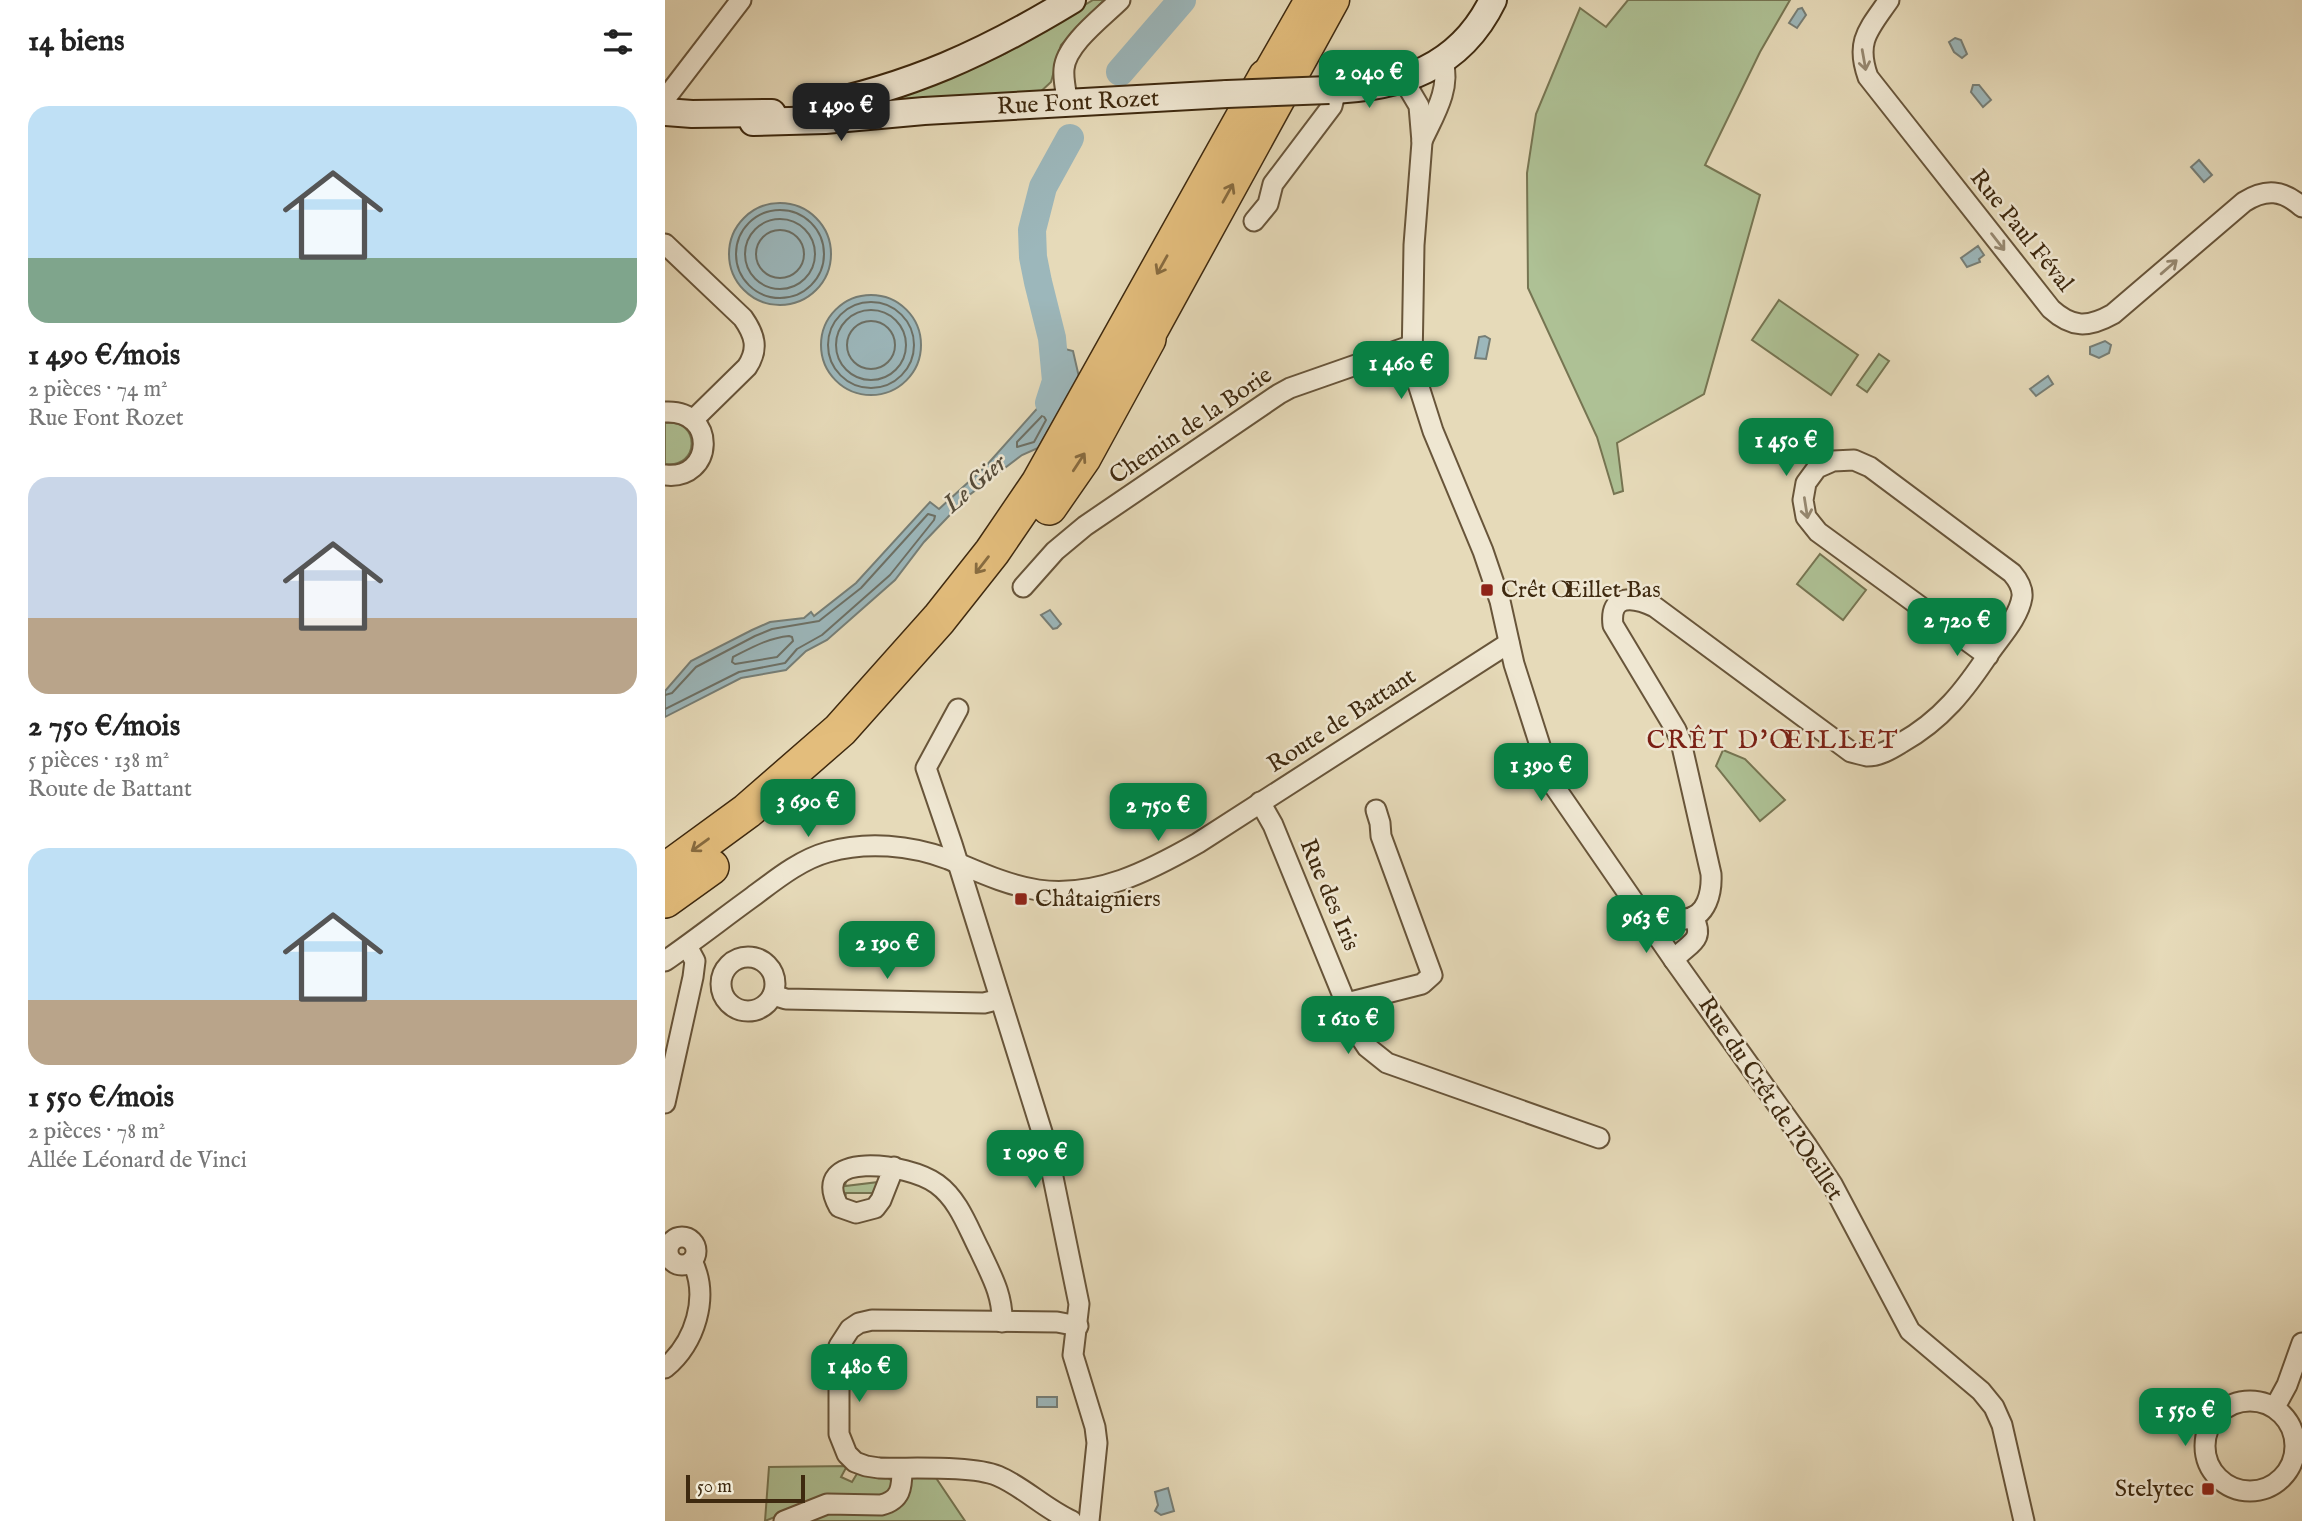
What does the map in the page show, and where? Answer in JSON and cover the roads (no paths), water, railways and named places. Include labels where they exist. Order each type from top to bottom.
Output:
[{"type":"highway","points":[[665,871],[747,811],[840,730],[939,620],[992,552],[1039,483],[1273,64]]},
{"type":"highway","points":[[665,900],[746,842],[832,767],[905,692],[1007,570],[1083,457],[1148,339]]},
{"type":"main road","points":[[665,127],[762,117],[883,91],[956,64],[1072,0]]},
{"type":"main road","points":[[1273,64],[1307,0]]},
{"type":"main road","points":[[1148,339],[1334,0]]},
{"type":"main road","points":[[1403,79],[1443,61],[1467,41],[1493,0]]},
{"type":"main road","name":"Rue Font Rozet","points":[[762,117],[881,117],[924,111],[1332,90],[1403,79]]},
{"type":"main road","points":[[883,91],[885,101],[892,107],[924,111]]},
{"type":"main road","points":[[665,112],[762,117]]},
{"type":"street","points":[[665,99],[741,0]]},
{"type":"street","points":[[1068,103],[1064,69],[1067,57],[1073,46],[1120,0]]},
{"type":"street","name":"Rue Paul Féval","points":[[1889,0],[1866,33],[1862,46],[1868,77],[2051,309],[2062,319],[2088,325],[2113,314],[2256,194],[2272,191],[2284,195],[2302,207]]},
{"type":"street","points":[[1422,142],[1443,96],[1446,71],[1443,61]]},
{"type":"street","points":[[1403,79],[1419,106],[1422,142]]},
{"type":"street","points":[[1254,221],[1268,204],[1278,176],[1332,106],[1335,100],[1332,90]]},
{"type":"street","name":"Rue du Crêt de l'Oeillet","points":[[1422,142],[1414,245],[1410,346],[1412,365],[1423,403],[1500,601],[1514,664],[1552,783],[1814,1156],[1910,1331],[1972,1382],[1994,1407],[2002,1424],[2024,1521]]},
{"type":"street","points":[[665,244],[743,318],[751,330],[755,344],[747,367],[693,420]]},
{"type":"street","name":"Chemin de la Borie","points":[[1023,587],[1055,551],[1085,526],[1282,392],[1410,346]]},
{"type":"street","points":[[665,412],[684,414],[693,420],[703,439],[703,450],[692,468],[683,474],[665,475]]},
{"type":"street","points":[[1652,928],[1665,921],[1693,917],[1707,904],[1712,884],[1681,742],[1613,625],[1612,614],[1616,605],[1627,599],[1643,601],[1655,607],[1851,752],[1868,756],[1884,753],[1916,735],[1935,720],[1974,678],[1988,656],[2020,605],[2023,594],[2020,583],[2012,573],[1870,467],[1854,460],[1833,461],[1817,468],[1806,483],[1803,500],[1805,517],[1818,532],[1988,656]]},
{"type":"street","name":"Route de Battant","points":[[665,961],[797,866],[827,852],[857,846],[887,845],[917,849],[1000,880],[1039,890],[1078,890],[1119,883],[1198,843],[1509,643]]},
{"type":"street","points":[[958,709],[926,768],[1047,1148],[1080,1314],[1073,1355],[1095,1427],[1097,1443],[1089,1521]]},
{"type":"street","name":"Rue des Iris","points":[[1260,802],[1273,825],[1359,1035],[1367,1047],[1387,1063],[1598,1138]]},
{"type":"street","points":[[1347,1003],[1422,984],[1432,975],[1432,968],[1381,836],[1380,822],[1375,810]]},
{"type":"street","points":[[1674,960],[1696,939],[1698,928],[1693,917]]},
{"type":"street","points":[[665,1103],[694,977],[695,961],[687,946]]},
{"type":"street","points":[[773,995],[786,999],[984,1003],[1000,999]]},
{"type":"street","points":[[894,1167],[923,1175],[950,1195],[960,1210],[1000,1294],[1002,1322]]},
{"type":"street","points":[[665,1368],[684,1348],[694,1328],[701,1291],[692,1261]]},
{"type":"street","points":[[1072,1521],[1009,1481],[986,1472],[902,1469],[866,1466],[855,1462],[842,1445],[839,1434],[839,1346],[844,1337],[859,1323],[872,1321],[1057,1322],[1078,1326]]},
{"type":"street","points":[[2275,1407],[2287,1385],[2302,1343]]},
{"type":"street","points":[[2246,1400],[2261,1401],[2275,1407],[2286,1417],[2293,1430],[2298,1460],[2276,1483],[2263,1489],[2248,1491],[2233,1488],[2220,1480],[2210,1468],[2205,1454],[2209,1425],[2218,1413],[2231,1404],[2246,1400]]},
{"type":"street","points":[[784,1521],[827,1504],[889,1503],[900,1494],[902,1469]]},
{"type":"water","points":[[1802,8],[1806,15],[1797,28],[1789,23],[1798,9]]},
{"type":"water","points":[[1955,38],[1961,40],[1967,54],[1962,58],[1954,52],[1949,42]]},
{"type":"water","points":[[1973,85],[1979,85],[1991,100],[1983,107],[1971,92]]},
{"type":"water","points":[[2199,160],[2212,175],[2204,182],[2191,167]]},
{"type":"water","points":[[780,203],[799,207],[816,218],[827,235],[831,254],[827,273],[816,290],[799,301],[780,305],[761,301],[744,290],[733,273],[729,254],[733,235],[744,218],[761,207]]},
{"type":"water","points":[[1978,246],[1984,255],[1979,259],[1980,262],[1967,267],[1961,258]]},
{"type":"water","points":[[871,295],[890,298],[907,309],[918,326],[921,345],[918,364],[907,381],[890,392],[871,395],[852,392],[835,381],[824,364],[821,345],[824,326],[835,309],[852,298]]},
{"type":"water","points":[[1479,337],[1490,339],[1486,359],[1475,358]]},
{"type":"water","points":[[2105,341],[2111,345],[2109,353],[2099,358],[2090,354],[2090,347]]},
{"type":"water","points":[[1057,347],[1073,351],[1079,377],[1038,448],[1022,455],[968,496],[924,542],[895,580],[827,640],[806,651],[786,670],[741,678],[665,717],[665,691],[691,661],[770,622],[804,618],[811,612],[814,616],[856,583],[930,502],[939,509],[985,467],[1043,402],[1051,386]]},
{"type":"water","points":[[2048,376],[2053,384],[2036,396],[2030,389]]},
{"type":"water","points":[[1050,610],[1061,624],[1057,628],[1053,629],[1041,615]]},
{"type":"water","points":[[1037,1397],[1057,1397],[1057,1407],[1037,1407]]},
{"type":"water","points":[[1168,1488],[1174,1511],[1161,1515],[1155,1511],[1158,1505],[1155,1492]]},
{"type":"waterway","name":"Le Gier","points":[[1120,72],[1182,0]]},
{"type":"waterway","name":"Le Gier","points":[[1049,403],[1056,381],[1052,338],[1033,257],[1032,230],[1043,187],[1070,138]]},
{"type":"place","name":"Crêt Œillet Bas","points":[[1487,590]]},
{"type":"place","name":"Châtaigniers","points":[[1021,899]]},
{"type":"place","name":"Stelytec","points":[[2208,1489]]},
{"type":"district","name":"CRÊT D'ŒILLET","points":[[1773,740]]}]
